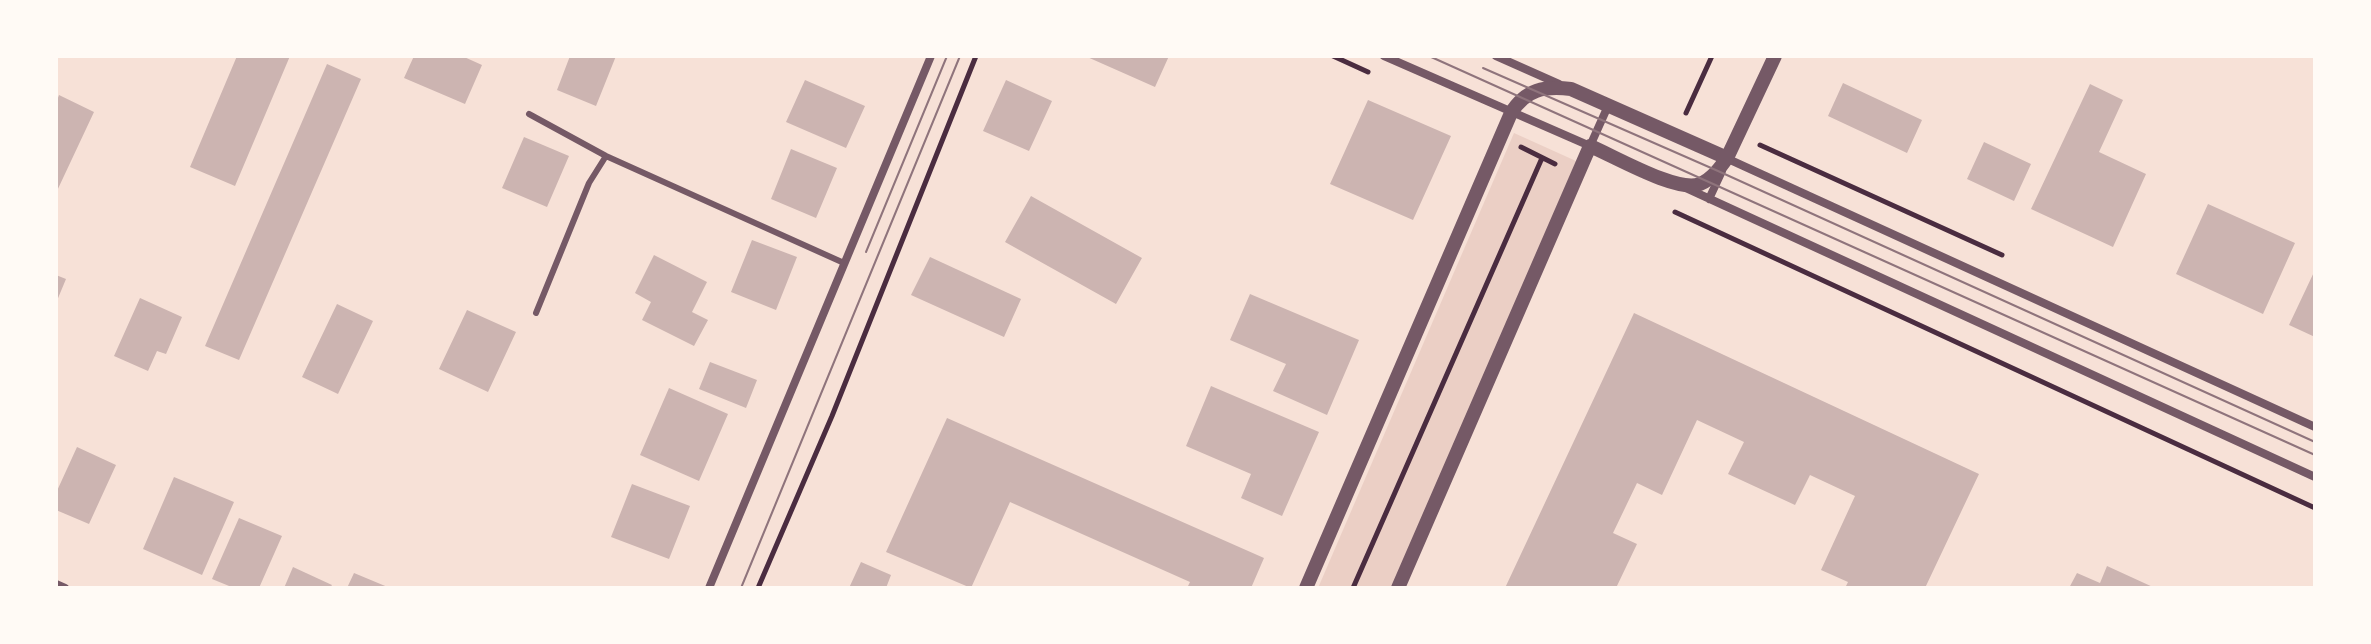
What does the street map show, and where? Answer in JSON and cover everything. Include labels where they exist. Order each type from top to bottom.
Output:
[{"type":"street","points":[[709,588],[931,56]]},
{"type":"street","points":[[1384,56],[1670,181],[2315,477]]},
{"type":"street","points":[[1496,56],[1727,158],[2315,427]]},
{"type":"street","points":[[1709,199],[1775,56]]},
{"type":"street","points":[[1306,588],[1511,113],[1521,99],[1533,91],[1545,87],[1571,89]]},
{"type":"street","points":[[1398,588],[1608,106]]},
{"type":"street","points":[[1670,181],[1692,186],[1701,184],[1718,171],[1727,158]]},
{"type":"street","points":[[56,584],[65,588]]},
{"type":"lane","points":[[529,114],[606,156],[844,263]]},
{"type":"lane","points":[[536,313],[589,183],[606,156]]},
{"type":"path","points":[[758,588],[832,416],[976,56]]},
{"type":"path","points":[[1333,56],[1374,75]]},
{"type":"path","points":[[1501,136],[1578,174]]},
{"type":"path","points":[[1353,588],[1542,158]]},
{"type":"path","points":[[1672,210],[2315,508]]},
{"type":"shaded area","points":[[1514,133],[1576,161],[1397,588],[1318,588]]},
{"type":"building","points":[[237,56],[290,56],[235,186],[190,167]]},
{"type":"building","points":[[414,56],[462,56],[482,65],[465,104],[404,78]]},
{"type":"building","points":[[570,56],[616,56],[596,106],[557,90]]},
{"type":"building","points":[[1085,56],[1169,56],[1155,87]]},
{"type":"building","points":[[327,64],[361,79],[239,360],[205,346]]},
{"type":"building","points":[[805,80],[865,106],[846,148],[786,122]]},
{"type":"building","points":[[1006,80],[1052,101],[1029,151],[983,131]]},
{"type":"building","points":[[1843,83],[1922,120],[1907,153],[1828,116]]},
{"type":"building","points":[[2090,84],[2123,100],[2099,152],[2146,174],[2113,247],[2031,209]]},
{"type":"building","points":[[59,95],[94,112],[56,193],[56,103]]},
{"type":"building","points":[[1368,100],[1451,136],[1413,220],[1330,184]]},
{"type":"building","points":[[524,137],[569,156],[547,207],[502,188]]},
{"type":"building","points":[[1984,142],[2031,164],[2014,201],[1967,179]]},
{"type":"building","points":[[791,149],[837,168],[816,218],[771,199]]},
{"type":"building","points":[[1031,196],[1142,258],[1116,304],[1005,242]]},
{"type":"building","points":[[2208,204],[2295,243],[2263,314],[2176,274]]},
{"type":"building","points":[[752,240],[797,257],[776,310],[731,292]]},
{"type":"building","points":[[654,255],[707,282],[692,312],[708,320],[694,346],[642,320],[651,302],[635,293]]},
{"type":"building","points":[[930,257],[1021,299],[1004,337],[911,295]]},
{"type":"building","points":[[2315,270],[2315,337],[2289,325]]},
{"type":"building","points":[[56,275],[66,279],[56,303]]},
{"type":"building","points":[[1250,294],[1359,340],[1327,415],[1273,391],[1286,364],[1230,340]]},
{"type":"building","points":[[140,298],[182,317],[166,354],[157,351],[148,371],[114,356]]},
{"type":"building","points":[[337,304],[373,321],[338,394],[302,377]]},
{"type":"building","points":[[467,310],[516,332],[488,392],[439,369]]},
{"type":"building","points":[[1634,313],[1979,474],[1925,588],[1845,588],[1848,582],[1821,570],[1855,496],[1810,475],[1795,505],[1728,474],[1744,442],[1697,420],[1662,495],[1637,483],[1613,533],[1637,544],[1616,588],[1505,588]]},
{"type":"building","points":[[710,362],[757,380],[746,408],[699,389]]},
{"type":"building","points":[[1211,386],[1319,432],[1282,516],[1241,498],[1251,474],[1186,446]]},
{"type":"building","points":[[669,388],[728,414],[699,481],[640,455]]},
{"type":"building","points":[[947,418],[1264,558],[1251,588],[1187,588],[1190,582],[1010,502],[971,588],[886,552]]},
{"type":"building","points":[[77,447],[116,465],[89,524],[56,510],[56,493]]},
{"type":"building","points":[[174,477],[234,502],[202,575],[143,549]]},
{"type":"building","points":[[632,484],[690,506],[669,559],[611,537]]},
{"type":"building","points":[[239,518],[282,536],[259,588],[234,588],[212,579]]},
{"type":"building","points":[[861,562],[891,575],[886,588],[849,588]]},
{"type":"building","points":[[2107,566],[2155,588],[2069,588],[2077,573],[2100,583]]},
{"type":"building","points":[[293,567],[332,585],[330,588],[284,588]]},
{"type":"building","points":[[354,573],[390,588],[347,588]]},
{"type":"tram line","points":[[866,252],[947,56]]},
{"type":"tram line","points":[[741,588],[960,56]]},
{"type":"tram line","points":[[1429,56],[2315,455]]},
{"type":"tram line","points":[[1483,68],[1718,171],[2315,442]]}]
